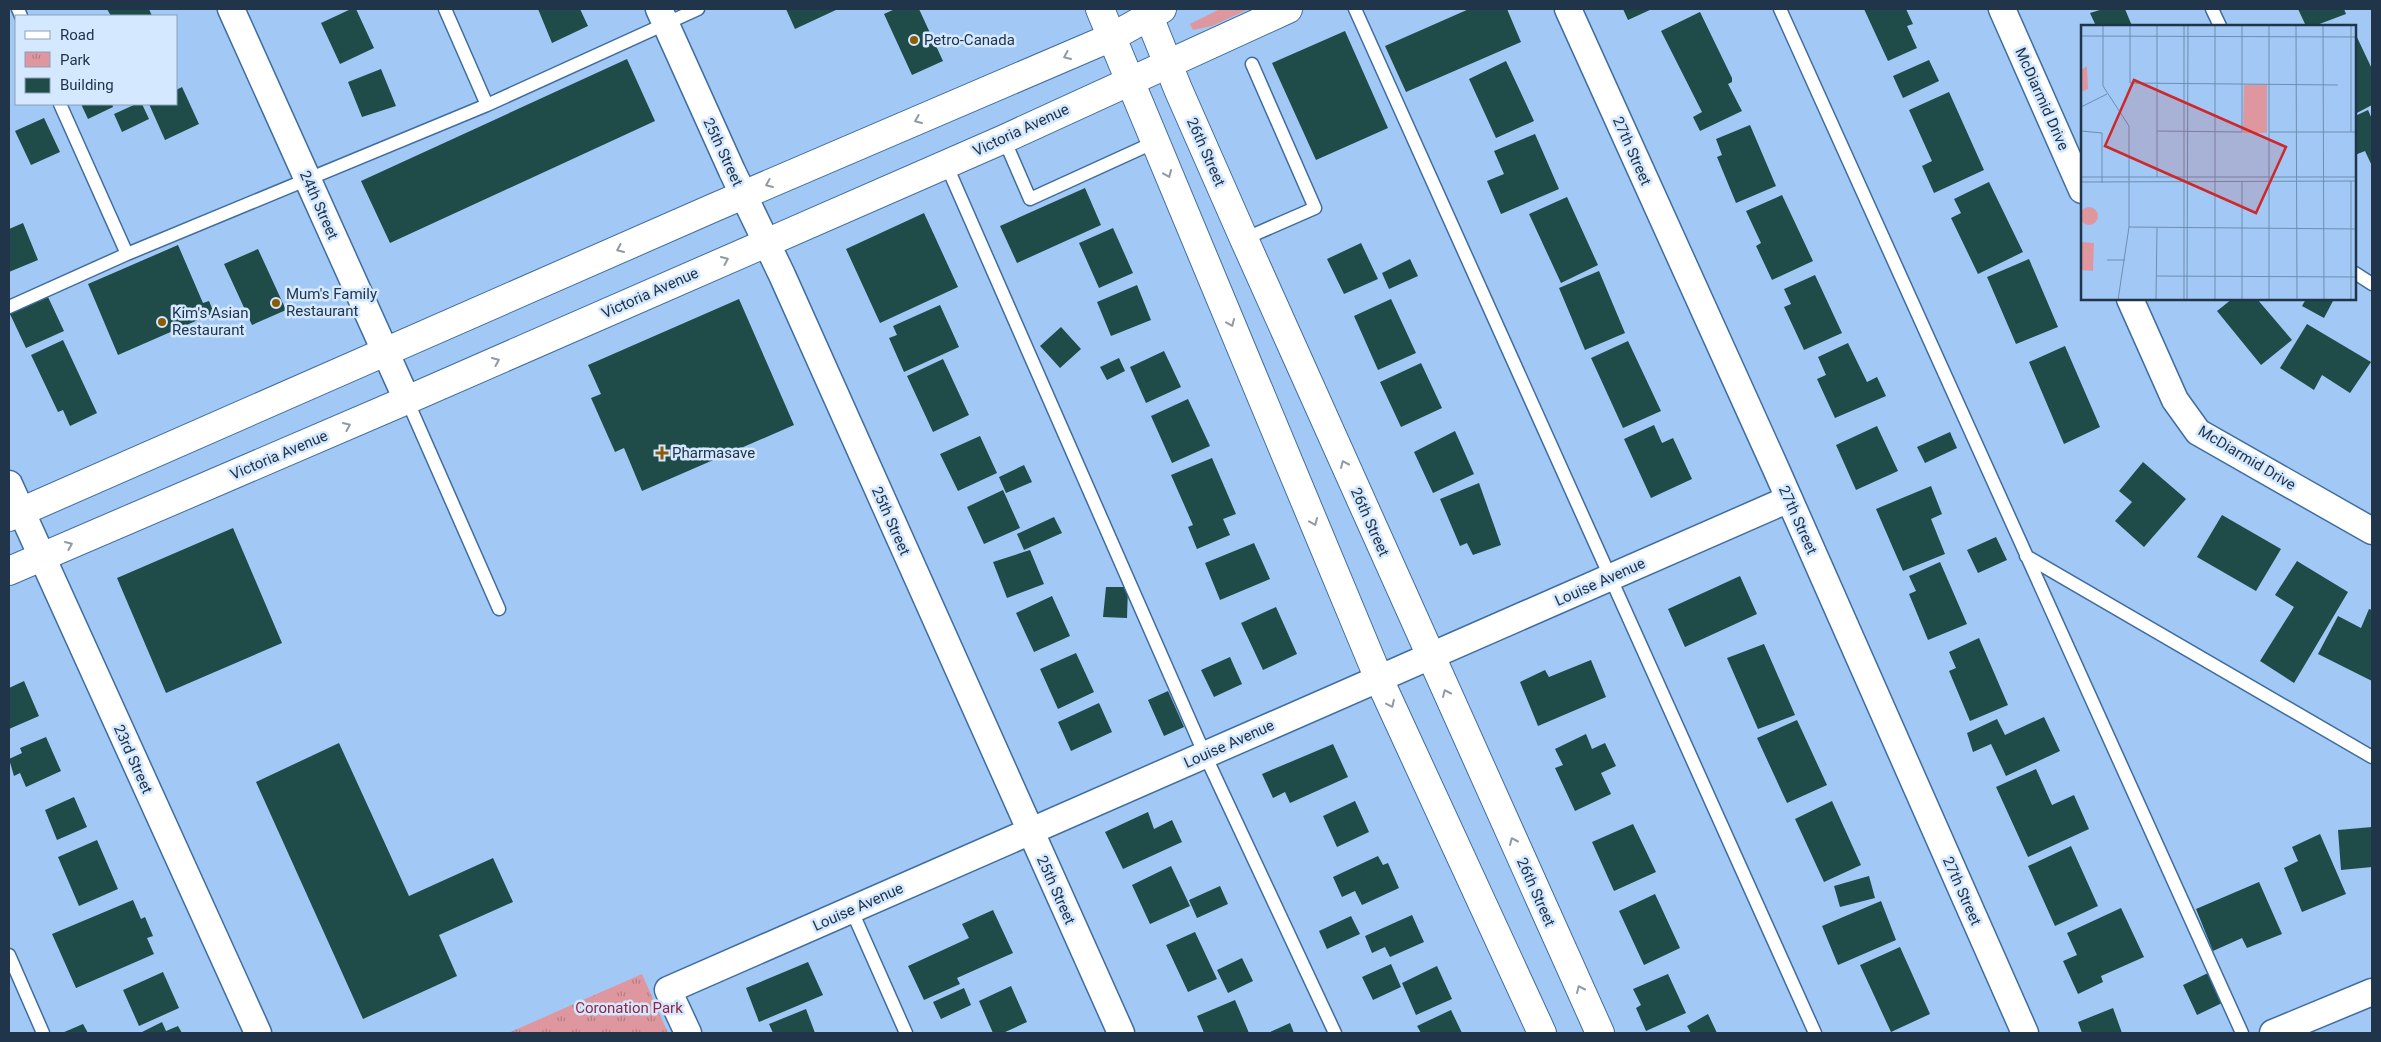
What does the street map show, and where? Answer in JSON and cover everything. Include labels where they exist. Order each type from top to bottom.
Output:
[{"type":"main road","points":[[1100,9],[1379,678],[1542,1033]]},
{"type":"main road","name":"Victoria Avenue","points":[[9,572],[1004,139],[1288,9]]},
{"type":"main road","points":[[15,514],[744,195],[1112,37],[1152,11]]},
{"type":"main road","name":"26th Street","points":[[1152,11],[1168,64],[1244,239],[1600,1033]]},
{"type":"street","name":"24th Street","points":[[231,9],[407,400]]},
{"type":"street","name":"27th Street","points":[[1568,9],[1789,499],[2025,1033]]},
{"type":"street","name":"McDiarmid Drive","points":[[2002,9],[2081,188]]},
{"type":"street","name":"25th Street","points":[[662,16],[766,241],[1121,1033]]},
{"type":"street","name":"McDiarmid Drive","points":[[2130,300],[2175,400],[2198,432],[2372,531]]},
{"type":"street","name":"23rd Street","points":[[9,484],[15,514],[42,557],[258,1033]]},
{"type":"street","name":"Louise Avenue","points":[[688,1033],[668,990],[1789,499]]},
{"type":"street","points":[[2274,1033],[2372,992]]},
{"type":"lane","points":[[445,9],[487,105]]},
{"type":"lane","points":[[9,307],[127,254],[487,105],[662,16],[698,9]]},
{"type":"lane","points":[[1355,9],[1814,1033]]},
{"type":"lane","points":[[1780,9],[2242,1033]]},
{"type":"lane","points":[[2212,9],[2220,25]]},
{"type":"lane","points":[[1244,239],[1315,208],[1252,64]]},
{"type":"lane","points":[[60,105],[127,254]]},
{"type":"lane","points":[[1004,139],[1030,199],[1155,142]]},
{"type":"lane","points":[[946,164],[1205,754],[1335,1033]]},
{"type":"lane","points":[[2356,274],[2372,284]]},
{"type":"lane","points":[[407,400],[499,609]]},
{"type":"lane","points":[[2026,556],[2372,757]]},
{"type":"lane","points":[[851,909],[906,1033]]},
{"type":"lane","points":[[9,955],[44,1033]]},
{"type":"green space","points":[[1220,9],[1249,9],[1212,26],[1193,30],[1190,24]]},
{"type":"green space","name":"Coronation Park","points":[[642,974],[668,1033],[508,1033]]},
{"type":"building","points":[[107,9],[149,9],[152,15],[110,15]]},
{"type":"building","points":[[351,9],[356,9],[374,48],[340,64],[321,23]]},
{"type":"building","points":[[538,9],[580,9],[588,26],[552,43]]},
{"type":"building","points":[[786,9],[838,9],[795,29]]},
{"type":"building","points":[[895,9],[919,9],[943,61],[912,75],[884,14]]},
{"type":"building","points":[[1469,9],[1507,9],[1521,42],[1406,92],[1385,46]]},
{"type":"building","points":[[1623,9],[1652,9],[1628,20]]},
{"type":"building","points":[[1864,9],[1906,9],[1913,24],[1907,26],[1917,48],[1888,61]]},
{"type":"building","points":[[2103,9],[2125,9],[2132,25],[2096,25],[2090,13]]},
{"type":"building","points":[[2298,9],[2344,9],[2346,14],[2317,25],[2306,25]]},
{"type":"building","points":[[1700,12],[1732,78],[1732,82],[1728,84],[1742,111],[1700,131],[1693,117],[1702,112],[1661,31]]},
{"type":"building","points":[[1345,31],[1388,128],[1316,160],[1272,63]]},
{"type":"building","points":[[2356,35],[2372,69],[2372,105],[2356,113]]},
{"type":"building","points":[[627,59],[655,121],[390,243],[361,181]]},
{"type":"building","points":[[1929,60],[1939,81],[1903,98],[1893,76]]},
{"type":"building","points":[[1506,61],[1534,121],[1496,138],[1469,79]]},
{"type":"building","points":[[381,69],[396,106],[362,117],[348,82]]},
{"type":"building","points":[[182,87],[199,124],[165,140],[149,105],[178,105],[178,89]]},
{"type":"building","points":[[1949,92],[1984,170],[1934,193],[1922,166],[1932,161],[1909,110]]},
{"type":"building","points":[[81,105],[112,105],[113,107],[88,119]]},
{"type":"building","points":[[134,105],[142,105],[149,119],[122,132],[114,114]]},
{"type":"building","points":[[2368,110],[2372,119],[2372,166],[2365,151],[2356,155],[2356,116]]},
{"type":"building","points":[[44,118],[60,152],[31,165],[15,131]]},
{"type":"building","points":[[1750,125],[1776,186],[1736,203],[1717,157],[1722,155],[1716,139]]},
{"type":"building","points":[[1535,134],[1559,189],[1501,214],[1487,181],[1504,174],[1494,151]]},
{"type":"building","points":[[1989,182],[2023,252],[1978,274],[1951,218],[1961,213],[1954,199]]},
{"type":"building","points":[[1085,188],[1101,225],[1017,263],[1000,226]]},
{"type":"building","points":[[1782,195],[1813,261],[1772,280],[1756,246],[1761,243],[1746,211]]},
{"type":"building","points":[[1567,197],[1598,265],[1561,283],[1529,214]]},
{"type":"building","points":[[924,213],[958,287],[880,323],[846,249]]},
{"type":"building","points":[[23,223],[38,260],[9,272],[9,229]]},
{"type":"building","points":[[1113,228],[1133,273],[1099,288],[1079,243]]},
{"type":"building","points":[[1361,243],[1378,279],[1344,294],[1327,259]]},
{"type":"building","points":[[178,245],[203,303],[209,301],[214,313],[118,355],[88,284]]},
{"type":"building","points":[[258,249],[286,310],[252,325],[224,264]]},
{"type":"building","points":[[1410,259],[1418,276],[1389,289],[1382,273]]},
{"type":"building","points":[[2029,259],[2058,327],[2016,344],[1987,277]]},
{"type":"building","points":[[1599,271],[1625,333],[1585,350],[1559,288]]},
{"type":"building","points":[[1815,275],[1842,333],[1804,350],[1784,307],[1791,304],[1784,289]]},
{"type":"building","points":[[1137,285],[1151,320],[1111,336],[1097,302]]},
{"type":"building","points":[[48,297],[64,331],[26,348],[10,314]]},
{"type":"building","points":[[739,299],[794,425],[642,491],[624,448],[615,452],[591,398],[601,394],[588,365]]},
{"type":"building","points":[[1391,299],[1416,353],[1378,370],[1354,316]]},
{"type":"building","points":[[2231,300],[2258,300],[2292,340],[2261,365],[2217,311]]},
{"type":"building","points":[[2305,300],[2333,300],[2324,318],[2302,306]]},
{"type":"building","points":[[940,305],[959,347],[904,372],[889,338],[897,335],[893,326]]},
{"type":"building","points":[[2307,324],[2371,362],[2350,393],[2322,375],[2314,390],[2280,368]]},
{"type":"building","points":[[1061,327],[1081,349],[1060,368],[1040,346]]},
{"type":"building","points":[[63,340],[97,413],[70,426],[63,410],[58,412],[31,355]]},
{"type":"building","points":[[1628,341],[1661,411],[1623,428],[1591,358]]},
{"type":"building","points":[[1848,343],[1867,382],[1877,377],[1886,396],[1835,418],[1817,379],[1826,375],[1818,357]]},
{"type":"building","points":[[2065,346],[2100,427],[2064,444],[2029,362]]},
{"type":"building","points":[[1164,351],[1181,387],[1146,403],[1130,367]]},
{"type":"building","points":[[1119,358],[1125,371],[1107,380],[1100,367]]},
{"type":"building","points":[[943,359],[969,415],[933,432],[907,376]]},
{"type":"building","points":[[1421,363],[1442,408],[1401,427],[1380,382]]},
{"type":"building","points":[[1188,399],[1210,446],[1172,463],[1151,416]]},
{"type":"building","points":[[1654,425],[1662,443],[1673,438],[1692,479],[1651,498],[1624,439]]},
{"type":"building","points":[[1877,426],[1898,471],[1856,490],[1836,445]]},
{"type":"building","points":[[1455,431],[1474,474],[1433,493],[1414,452]]},
{"type":"building","points":[[1950,432],[1957,448],[1925,463],[1917,447]]},
{"type":"building","points":[[980,436],[997,473],[958,491],[940,454]]},
{"type":"building","points":[[1212,458],[1236,514],[1223,519],[1230,535],[1197,549],[1188,527],[1193,525],[1171,475]]},
{"type":"building","points":[[2143,462],[2186,499],[2144,547],[2115,521],[2132,502],[2119,491]]},
{"type":"building","points":[[1024,465],[1032,482],[1006,493],[999,477]]},
{"type":"building","points":[[1479,483],[1501,545],[1473,555],[1467,543],[1460,546],[1440,499]]},
{"type":"building","points":[[1931,486],[1942,514],[1931,519],[1945,554],[1903,571],[1876,509]]},
{"type":"building","points":[[1003,490],[1020,528],[984,544],[967,507]]},
{"type":"building","points":[[2222,515],[2281,549],[2256,591],[2197,557]]},
{"type":"building","points":[[1054,517],[1062,533],[1024,550],[1017,534]]},
{"type":"building","points":[[233,528],[282,643],[166,693],[117,578]]},
{"type":"building","points":[[1996,537],[2007,560],[1978,573],[1967,550]]},
{"type":"building","points":[[1254,543],[1270,579],[1220,600],[1205,563]]},
{"type":"building","points":[[1030,550],[1044,584],[1007,598],[993,562]]},
{"type":"building","points":[[2297,561],[2348,592],[2294,683],[2260,661],[2294,607],[2275,595]]},
{"type":"building","points":[[1940,562],[1967,624],[1928,640],[1909,594],[1916,591],[1909,576]]},
{"type":"building","points":[[1740,576],[1757,614],[1685,647],[1668,609]]},
{"type":"building","points":[[1106,587],[1128,587],[1127,618],[1103,617]]},
{"type":"building","points":[[1052,596],[1070,636],[1034,652],[1016,613]]},
{"type":"building","points":[[1276,607],[1297,654],[1263,670],[1241,623]]},
{"type":"building","points":[[2369,609],[2372,610],[2372,681],[2318,654],[2338,616],[2361,628]]},
{"type":"building","points":[[1979,638],[2008,705],[1970,721],[1949,671],[1956,668],[1949,652]]},
{"type":"building","points":[[1764,644],[1795,715],[1758,729],[1727,658]]},
{"type":"building","points":[[1076,653],[1094,692],[1058,709],[1040,669]]},
{"type":"building","points":[[1230,657],[1242,684],[1214,697],[1201,670]]},
{"type":"building","points":[[1591,660],[1606,697],[1538,726],[1520,682],[1545,670],[1549,677]]},
{"type":"building","points":[[24,681],[39,716],[9,729],[9,688]]},
{"type":"building","points":[[1168,691],[1184,727],[1164,736],[1148,700]]},
{"type":"building","points":[[1099,703],[1112,732],[1071,751],[1058,722]]},
{"type":"building","points":[[2044,717],[2060,751],[2006,776],[1991,744],[1973,752],[1967,733],[1997,719],[2005,735]]},
{"type":"building","points":[[1797,720],[1827,785],[1787,803],[1757,738]]},
{"type":"building","points":[[1586,734],[1592,749],[1605,743],[1616,766],[1601,773],[1611,794],[1575,811],[1555,768],[1563,765],[1555,749]]},
{"type":"building","points":[[46,737],[61,771],[26,787],[20,773],[14,776],[9,759],[22,753],[20,748]]},
{"type":"building","points":[[339,743],[409,896],[493,858],[513,902],[439,935],[457,976],[363,1019],[256,782]]},
{"type":"building","points":[[1333,744],[1348,777],[1290,803],[1285,792],[1273,798],[1262,774]]},
{"type":"building","points":[[2036,769],[2052,805],[2074,795],[2089,829],[2028,857],[1996,787]]},
{"type":"building","points":[[74,797],[87,827],[57,840],[45,810]]},
{"type":"building","points":[[1355,801],[1369,832],[1337,847],[1323,816]]},
{"type":"building","points":[[1832,801],[1861,865],[1824,882],[1795,819]]},
{"type":"building","points":[[1148,812],[1154,829],[1172,820],[1182,842],[1123,869],[1105,832]]},
{"type":"building","points":[[1633,824],[1656,872],[1614,891],[1592,842]]},
{"type":"building","points":[[2372,827],[2372,867],[2341,870],[2338,830]]},
{"type":"building","points":[[2320,834],[2346,894],[2302,912],[2284,868],[2298,861],[2292,847]]},
{"type":"building","points":[[97,840],[118,889],[79,906],[58,857]]},
{"type":"building","points":[[2071,846],[2098,906],[2055,926],[2028,866]]},
{"type":"building","points":[[1378,856],[1383,865],[1388,863],[1399,888],[1362,905],[1355,891],[1342,897],[1333,877]]},
{"type":"building","points":[[1171,866],[1190,906],[1150,924],[1132,885]]},
{"type":"building","points":[[1869,876],[1875,898],[1840,907],[1834,886]]},
{"type":"building","points":[[2259,882],[2282,934],[2247,948],[2242,938],[2213,951],[2196,909]]},
{"type":"building","points":[[1220,886],[1228,904],[1197,918],[1189,900]]},
{"type":"building","points":[[1655,894],[1680,948],[1644,965],[1619,911]]},
{"type":"building","points":[[133,900],[141,919],[145,917],[153,936],[147,938],[154,954],[76,988],[52,934]]},
{"type":"building","points":[[1881,901],[1896,940],[1838,965],[1822,926]]},
{"type":"building","points":[[2121,908],[2144,957],[2101,976],[2103,982],[2078,994],[2063,961],[2077,955],[2067,933]]},
{"type":"building","points":[[993,910],[1013,953],[957,978],[960,984],[924,1000],[908,966],[969,938],[962,924]]},
{"type":"building","points":[[1412,915],[1424,942],[1390,957],[1385,947],[1372,953],[1365,936]]},
{"type":"building","points":[[1351,916],[1360,934],[1327,949],[1319,931]]},
{"type":"building","points":[[1195,932],[1217,979],[1188,992],[1166,945]]},
{"type":"building","points":[[1900,947],[1930,1014],[1891,1032],[1860,965]]},
{"type":"building","points":[[1242,958],[1253,981],[1228,993],[1217,970]]},
{"type":"building","points":[[808,962],[823,995],[759,1022],[746,988]]},
{"type":"building","points":[[1391,964],[1401,987],[1373,1000],[1362,977]]},
{"type":"building","points":[[1437,966],[1452,999],[1416,1015],[1402,983]]},
{"type":"building","points":[[163,972],[179,1008],[139,1026],[123,990]]},
{"type":"building","points":[[2208,973],[2222,1003],[2197,1015],[2183,985]]},
{"type":"building","points":[[1668,974],[1686,1013],[1646,1031],[1636,1008],[1641,1005],[1633,989]]},
{"type":"building","points":[[1011,986],[1027,1022],[1003,1033],[993,1033],[979,1001]]},
{"type":"building","points":[[964,988],[971,1005],[941,1019],[933,1002]]},
{"type":"building","points":[[1235,1000],[1249,1033],[1204,1033],[1197,1016]]},
{"type":"building","points":[[2113,1008],[2122,1033],[2082,1033],[2078,1022]]},
{"type":"building","points":[[806,1009],[815,1033],[773,1033],[769,1024]]},
{"type":"building","points":[[1451,1010],[1462,1033],[1421,1033],[1417,1026]]},
{"type":"building","points":[[1708,1014],[1717,1033],[1691,1033],[1687,1026]]},
{"type":"building","points":[[162,1022],[166,1031],[178,1026],[182,1033],[140,1033]]},
{"type":"building","points":[[1290,1023],[1294,1033],[1268,1033]]},
{"type":"building","points":[[83,1024],[88,1033],[62,1033]]},
{"type":"place","name":"Petro-Canada","points":[[914,40]]},
{"type":"place","name":"Mum's Family Restaurant","points":[[276,303]]},
{"type":"place","name":"Kim's Asian Restaurant","points":[[162,322]]},
{"type":"place","name":"Pharmasave","points":[[662,453]]}]
